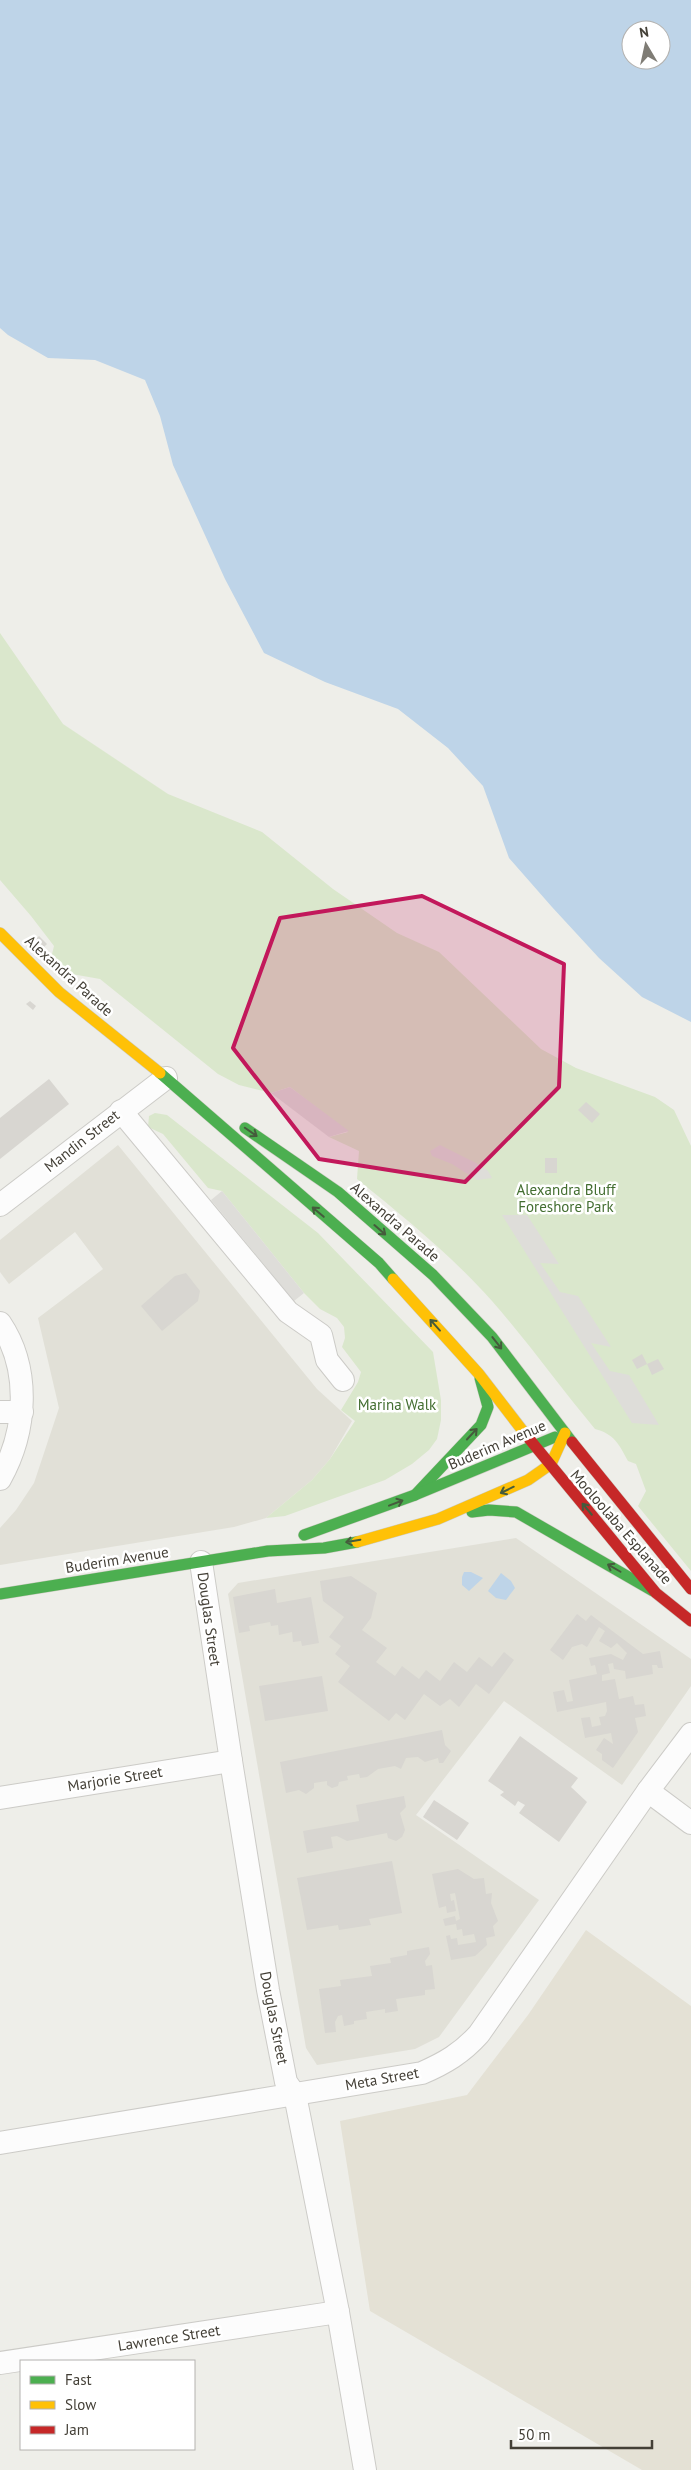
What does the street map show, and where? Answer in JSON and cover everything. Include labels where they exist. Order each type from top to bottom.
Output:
[{"type":"main road","name":"Alexandra Parade","points":[[0,933],[59,992],[166,1078],[379,1263],[479,1374],[534,1446]]},
{"type":"main road","name":"Alexandra Parade","points":[[166,1078],[196,1100],[232,1119],[338,1192],[433,1275],[492,1338],[566,1433]]},
{"type":"main road","points":[[415,1495],[481,1425],[488,1408],[479,1374]]},
{"type":"main road","name":"Buderim Avenue","points":[[268,1550],[295,1538],[345,1522],[415,1495],[566,1433]]},
{"type":"main road","name":"Buderim Avenue","points":[[0,1594],[268,1550],[296,1551],[416,1527],[455,1514],[511,1488],[549,1466],[566,1433]]},
{"type":"main road","name":"Mooloolaba Esplanade","points":[[566,1433],[691,1589]]},
{"type":"main road","name":"Mooloolaba Esplanade","points":[[534,1446],[656,1593],[691,1621]]},
{"type":"main road","points":[[455,1514],[489,1510],[516,1512],[656,1593]]},
{"type":"street","name":"Mandin Street","points":[[0,1205],[166,1078]]},
{"type":"street","points":[[122,1111],[288,1312],[321,1335],[327,1360],[343,1380]]},
{"type":"street","points":[[0,1323],[14,1351],[20,1372],[11,1412],[10,1458],[0,1479]]},
{"type":"street","name":"Douglas Street","points":[[201,1562],[231,1761],[274,2019],[286,2082],[295,2095],[338,2312],[365,2470]]},
{"type":"street","name":"Meta Street","points":[[0,2143],[422,2073],[458,2055],[479,2034],[648,1791],[691,1734]]},
{"type":"street","name":"Marjorie Street","points":[[0,1798],[231,1761]]},
{"type":"street","points":[[648,1791],[691,1823]]},
{"type":"street","name":"Lawrence Street","points":[[0,2363],[338,2312]]},
{"type":"highlighted area","points":[[422,896],[564,964],[559,1087],[465,1182],[319,1159],[233,1048],[280,918]]},
{"type":"shaded area","points":[[290,1087],[349,1131],[329,1137],[271,1093]]},
{"type":"shaded area","points":[[118,1145],[317,1389],[352,1421],[330,1459],[312,1480],[266,1518],[234,1527],[0,1565],[0,1528],[16,1510],[34,1483],[59,1408],[38,1318],[103,1269],[75,1232],[9,1284],[0,1272],[0,1240]]},
{"type":"shaded area","points":[[440,1145],[478,1164],[488,1171],[492,1178],[477,1180],[452,1164],[432,1156],[430,1151]]},
{"type":"shaded area","points":[[222,1191],[304,1293],[294,1301],[211,1200]]},
{"type":"shaded area","points":[[502,1215],[527,1215],[559,1264],[540,1263],[560,1292],[578,1296],[611,1347],[591,1343],[610,1371],[629,1375],[659,1425],[632,1423]]},
{"type":"shaded area","points":[[516,1538],[691,1659],[691,1686],[622,1785],[504,1701],[416,1815],[539,1900],[439,2037],[415,2049],[317,2065],[306,2048],[228,1594],[238,1583]]},
{"type":"shaded area","points":[[586,1930],[691,2006],[691,2470],[642,2470],[370,2311],[340,2121],[467,2095],[528,2015]]},
{"type":"green space","name":"Alexandra Bluff Foreshore Park","points":[[0,633],[63,724],[168,794],[262,832],[333,889],[397,933],[439,952],[541,1049],[576,1068],[655,1097],[674,1110],[691,1146],[691,1571],[638,1506],[646,1491],[636,1464],[628,1461],[619,1445],[611,1437],[595,1429],[518,1332],[476,1284],[427,1237],[357,1179],[359,1151],[329,1137],[348,1132],[290,1087],[271,1093],[239,1085],[218,1074],[100,979],[66,973],[51,958],[54,946],[0,880]]},
{"type":"green space","name":"Marina Walk","points":[[155,1113],[167,1115],[318,1233],[433,1352],[441,1400],[441,1420],[437,1439],[429,1450],[412,1464],[385,1480],[285,1516],[266,1518],[312,1480],[330,1459],[355,1421],[341,1410],[358,1382],[361,1372],[342,1347],[345,1338],[344,1327],[337,1318],[320,1309],[304,1293],[222,1191],[208,1188],[163,1134],[148,1127],[149,1116]]},
{"type":"water","points":[[0,0],[691,0],[691,1022],[642,997],[599,958],[552,907],[509,858],[483,786],[448,748],[398,709],[325,682],[264,653],[225,579],[173,465],[160,416],[145,380],[95,360],[48,358],[8,335],[0,328]]},
{"type":"water","points":[[464,1572],[471,1572],[483,1578],[469,1591],[462,1585]]},
{"type":"water","points":[[501,1573],[511,1581],[515,1588],[506,1600],[496,1598],[488,1591]]},
{"type":"building","points":[[39,936],[47,944],[44,947],[36,939]]},
{"type":"building","points":[[30,1001],[36,1006],[33,1010],[26,1004]]},
{"type":"building","points":[[49,1079],[69,1104],[0,1159],[0,1118]]},
{"type":"building","points":[[586,1102],[600,1114],[592,1123],[578,1110]]},
{"type":"building","points":[[545,1158],[557,1158],[557,1173],[545,1173]]},
{"type":"building","points":[[186,1273],[200,1291],[198,1301],[162,1331],[141,1306],[175,1276]]},
{"type":"building","points":[[642,1354],[647,1364],[637,1369],[632,1360]]},
{"type":"building","points":[[658,1359],[664,1369],[652,1375],[647,1364]]},
{"type":"building","points":[[351,1576],[377,1593],[371,1618],[362,1630],[387,1648],[376,1662],[395,1676],[402,1666],[419,1679],[426,1670],[440,1681],[454,1662],[467,1672],[479,1657],[492,1667],[504,1652],[514,1660],[489,1694],[476,1684],[459,1707],[450,1699],[440,1706],[424,1694],[405,1720],[396,1713],[389,1721],[338,1682],[350,1666],[335,1654],[341,1646],[329,1637],[344,1617],[323,1601],[320,1581]]},
{"type":"building","points":[[275,1589],[277,1603],[311,1597],[319,1643],[302,1646],[301,1641],[293,1642],[292,1632],[279,1635],[278,1625],[271,1626],[270,1622],[249,1626],[250,1631],[239,1633],[233,1597]]},
{"type":"building","points":[[577,1614],[586,1621],[591,1615],[643,1654],[660,1651],[663,1668],[652,1665],[653,1674],[626,1679],[625,1671],[614,1669],[613,1663],[608,1664],[610,1673],[602,1675],[602,1681],[615,1679],[619,1699],[633,1696],[635,1705],[644,1704],[646,1716],[635,1718],[638,1732],[613,1768],[602,1760],[602,1754],[596,1750],[604,1738],[613,1744],[611,1733],[585,1738],[581,1718],[590,1717],[592,1727],[601,1725],[599,1717],[605,1716],[607,1711],[606,1702],[557,1712],[553,1692],[564,1690],[567,1702],[573,1701],[569,1680],[597,1674],[595,1665],[591,1666],[589,1658],[611,1654],[623,1660],[627,1653],[617,1643],[611,1648],[599,1641],[605,1631],[599,1627],[587,1647],[582,1644],[572,1647],[563,1660],[550,1650]]},
{"type":"building","points":[[322,1676],[328,1711],[265,1721],[259,1686]]},
{"type":"building","points":[[442,1730],[445,1745],[451,1751],[443,1763],[439,1763],[438,1758],[425,1762],[418,1757],[406,1758],[401,1769],[395,1766],[378,1769],[367,1777],[360,1778],[359,1774],[347,1776],[348,1780],[339,1782],[338,1786],[332,1788],[327,1785],[327,1781],[314,1783],[314,1788],[306,1794],[299,1790],[286,1793],[280,1762]]},
{"type":"building","points":[[520,1736],[578,1778],[571,1787],[587,1802],[559,1842],[519,1813],[525,1805],[518,1801],[515,1806],[500,1795],[504,1792],[488,1781]]},
{"type":"building","points":[[404,1796],[406,1807],[400,1813],[405,1830],[402,1837],[396,1841],[388,1838],[387,1833],[347,1841],[337,1836],[331,1837],[333,1848],[307,1853],[303,1831],[359,1821],[356,1805]]},
{"type":"building","points":[[434,1800],[469,1823],[457,1840],[423,1817]]},
{"type":"building","points":[[392,1861],[402,1913],[369,1919],[371,1925],[339,1930],[338,1925],[307,1930],[297,1878]]},
{"type":"building","points":[[458,1869],[474,1879],[484,1878],[486,1894],[492,1893],[491,1903],[498,1921],[493,1926],[495,1936],[486,1938],[487,1945],[475,1956],[451,1960],[446,1936],[450,1935],[451,1939],[457,1938],[458,1945],[476,1942],[474,1934],[463,1936],[462,1929],[457,1930],[456,1924],[445,1926],[443,1919],[455,1916],[456,1921],[460,1919],[455,1893],[450,1894],[451,1901],[454,1900],[456,1911],[447,1913],[446,1906],[439,1908],[432,1874]]},
{"type":"building","points":[[429,1947],[430,1954],[425,1961],[426,1966],[432,1965],[435,1989],[425,1990],[425,1995],[396,1999],[398,2011],[385,2013],[385,2009],[366,2012],[367,2019],[354,2021],[354,2024],[344,2026],[342,2015],[338,2016],[335,2022],[336,2032],[325,2033],[319,1989],[341,1986],[340,1980],[372,1976],[370,1966],[391,1963],[390,1958],[407,1955],[407,1951]]},
{"type":"traffic: fast","points":[[160,1073],[379,1263],[393,1279]]},
{"type":"traffic: fast","points":[[245,1128],[338,1192],[433,1275],[492,1337],[572,1442]]},
{"type":"traffic: fast","points":[[415,1495],[481,1425],[488,1407],[480,1378]]},
{"type":"traffic: fast","points":[[304,1535],[415,1495],[555,1437]]},
{"type":"traffic: fast","points":[[472,1512],[489,1510],[516,1512],[653,1591]]},
{"type":"traffic: fast","points":[[0,1594],[268,1551],[324,1548],[357,1542]]},
{"type":"traffic: slow","points":[[0,933],[59,992],[160,1073]]},
{"type":"traffic: slow","points":[[393,1279],[479,1374],[526,1435]]},
{"type":"traffic: slow","points":[[357,1542],[438,1519],[528,1480],[551,1464],[565,1433]]},
{"type":"traffic: jam","points":[[526,1435],[656,1593],[691,1621]]},
{"type":"traffic: jam","points":[[572,1442],[691,1589]]}]
